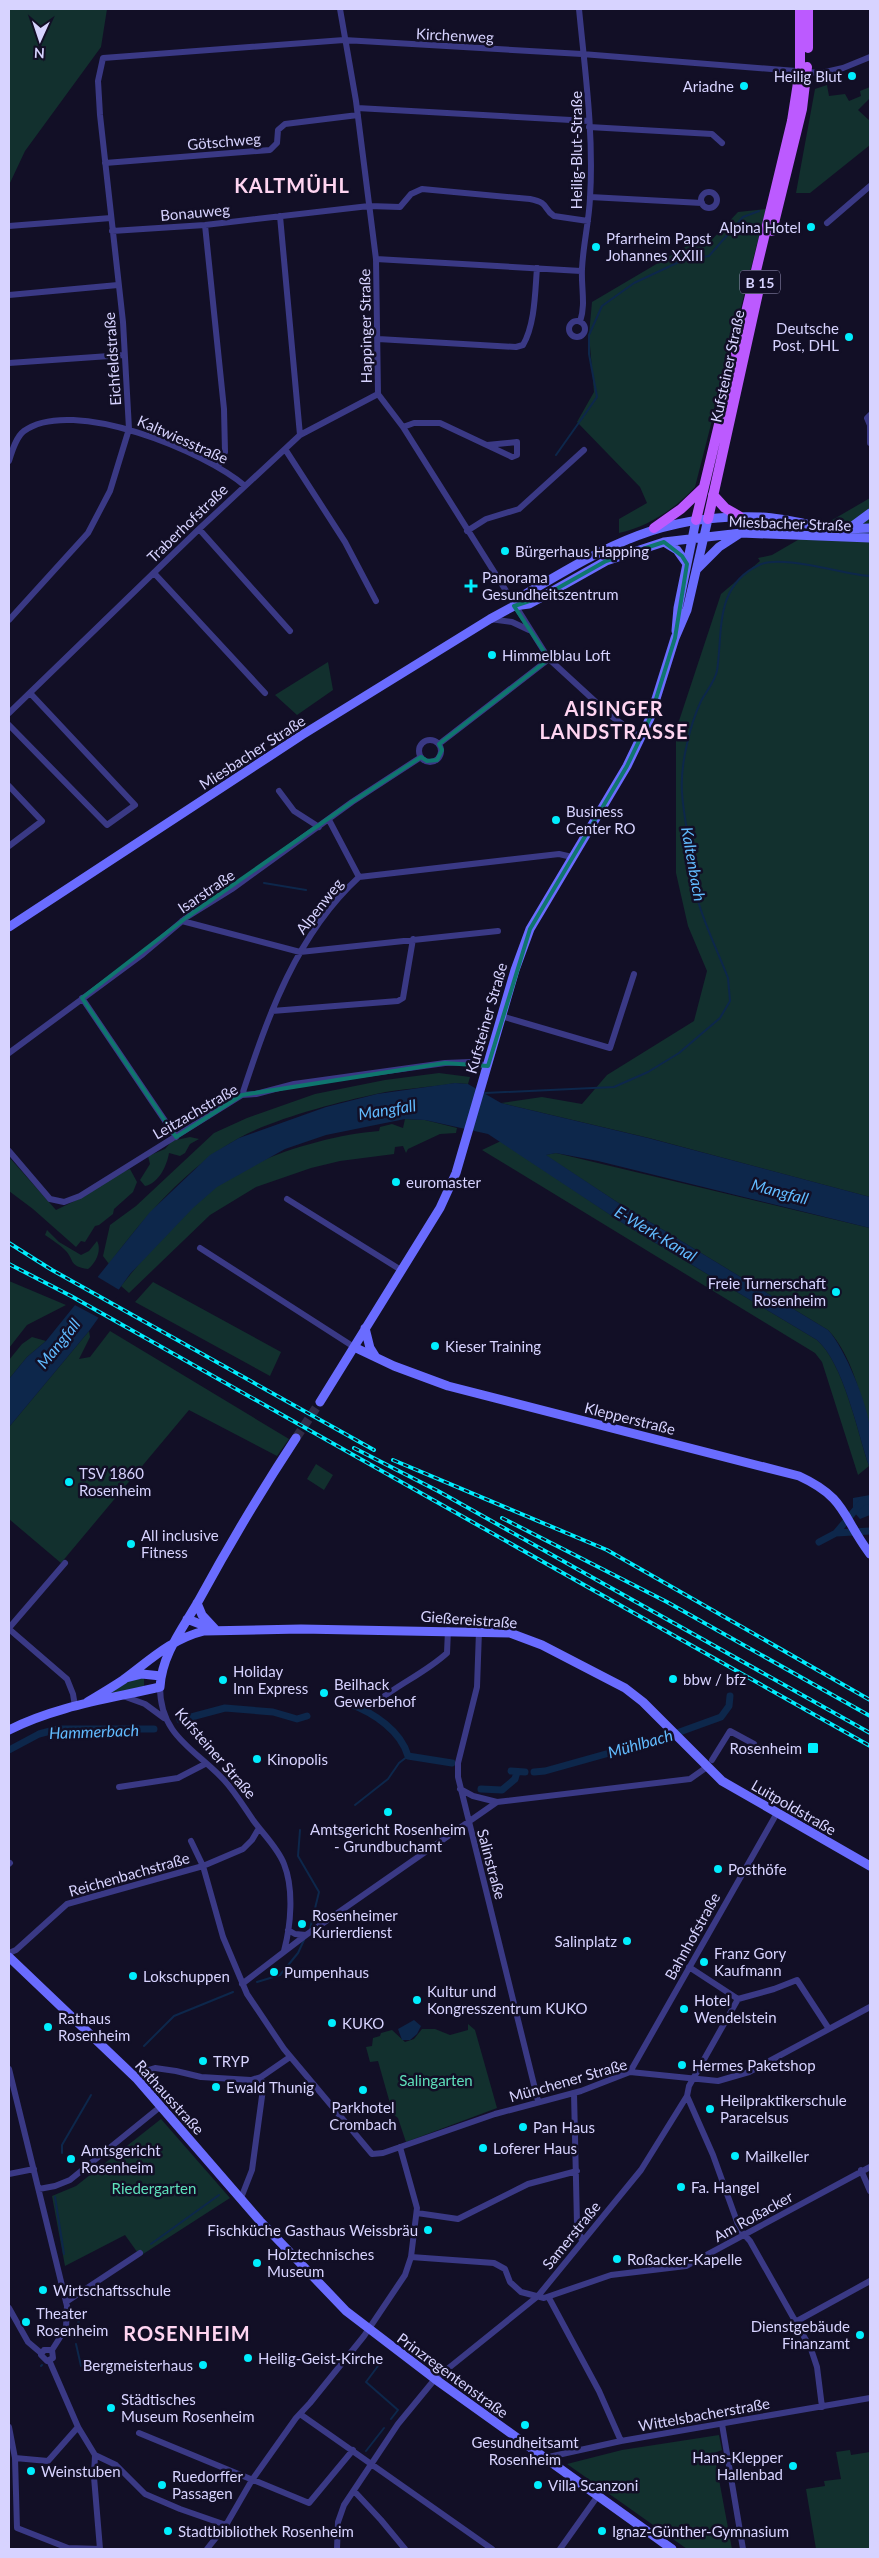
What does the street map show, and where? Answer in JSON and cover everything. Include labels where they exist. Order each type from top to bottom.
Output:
[{"type":"main road","name":"Kufsteiner Straße","points":[[676,638],[678,608],[696,520],[803,71],[800,9]]},
{"type":"main road","name":"Kufsteiner Straße","points":[[320,1402],[440,1208],[456,1173],[502,1016],[530,929],[572,856],[628,766],[656,701],[676,638],[688,610],[802,109],[808,9]]},
{"type":"main road","points":[[654,528],[681,509],[704,488]]},
{"type":"main road","points":[[713,495],[725,508],[739,516]]},
{"type":"main road","points":[[849,529],[870,513]]},
{"type":"main road","name":"Miesbacher Straße","points":[[514,606],[524,595],[602,550],[654,528],[696,520],[739,516],[784,518],[820,527],[870,528]]},
{"type":"main road","points":[[697,569],[718,547],[741,533]]},
{"type":"main road","name":"Miesbacher Straße","points":[[9,927],[302,735],[490,619],[514,606],[535,600],[606,560],[664,542],[693,537],[741,533],[870,538]]},
{"type":"main road","points":[[664,542],[676,550],[687,564]]},
{"type":"main road","points":[[366,1328],[370,1348],[375,1356]]},
{"type":"main road","name":"Klepperstraße","points":[[354,1347],[448,1386],[799,1476],[832,1495],[870,1554]]},
{"type":"main road","name":"Kufsteiner Straße","points":[[160,1687],[161,1676],[174,1643],[187,1619],[246,1516],[296,1438]]},
{"type":"main road","points":[[197,1603],[202,1614],[215,1629]]},
{"type":"main road","name":"Gießereistraße","points":[[187,1619],[215,1629]]},
{"type":"main road","name":"Gießereistraße","points":[[86,1703],[174,1643],[193,1634],[215,1629],[448,1630],[510,1633],[524,1636],[594,1671],[635,1695],[682,1741],[709,1764]]},
{"type":"main road","points":[[125,1678],[142,1674],[161,1676]]},
{"type":"main road","points":[[9,1730],[30,1719],[75,1706],[160,1687]]},
{"type":"main road","name":"Luitpoldstraße","points":[[709,1764],[722,1781],[870,1866]]},
{"type":"main road","name":"Rathausstraße","points":[[9,1957],[137,2080],[241,2198]]},
{"type":"main road","name":"Prinzregentenstraße","points":[[241,2198],[287,2251],[346,2311],[368,2330],[597,2497],[672,2549]]},
{"type":"street","name":"Happinger Straße","points":[[340,9],[357,108],[376,259],[378,394],[402,427],[466,531],[549,659],[610,715],[641,738]]},
{"type":"street","name":"Heilig-Blut-Straße","points":[[579,9],[582,54],[589,88],[590,197],[581,271],[584,309],[580,322]]},
{"type":"street","name":"Kirchenweg","points":[[103,58],[344,40],[582,54],[829,72],[870,56]]},
{"type":"street","name":"Eichfeldstraße","points":[[9,620],[88,533],[110,491],[129,429],[118,285],[98,81],[103,58]]},
{"type":"street","points":[[357,108],[712,134],[722,143]]},
{"type":"street","name":"Götschweg","points":[[106,163],[270,150],[277,143],[278,130],[285,124],[358,115]]},
{"type":"street","points":[[827,223],[870,186]]},
{"type":"street","name":"Bonauweg","points":[[112,232],[368,206],[400,207],[411,194],[422,189],[530,199],[540,201],[546,205],[554,216],[588,221]]},
{"type":"street","points":[[590,197],[702,203]]},
{"type":"street","points":[[280,216],[300,435]]},
{"type":"street","points":[[9,226],[111,218]]},
{"type":"street","points":[[205,224],[224,409],[226,452],[218,467]]},
{"type":"street","points":[[376,259],[581,271]]},
{"type":"street","points":[[378,339],[516,347],[523,345],[527,338],[531,318],[537,268]]},
{"type":"street","points":[[9,295],[118,285]]},
{"type":"street","points":[[9,362],[124,355]]},
{"type":"street","name":"Traberhofstraße","points":[[9,713],[199,529],[300,435],[378,394]]},
{"type":"street","points":[[870,415],[867,418],[870,425],[870,443]]},
{"type":"street","name":"Kaltwiesstraße","points":[[9,461],[23,432],[41,422],[59,420],[91,422],[129,429],[218,467],[245,486]]},
{"type":"street","points":[[402,427],[414,423],[440,423],[487,445]]},
{"type":"street","points":[[285,449],[345,542],[376,601]]},
{"type":"street","points":[[466,531],[486,519],[519,509],[584,450]]},
{"type":"street","points":[[199,529],[290,631]]},
{"type":"street","points":[[154,573],[265,692]]},
{"type":"street","points":[[490,619],[512,622],[530,631]]},
{"type":"street","name":"Isarstraße","points":[[439,744],[549,659]]},
{"type":"street","points":[[9,725],[107,825],[134,805],[30,693]]},
{"type":"street","name":"Isarstraße","points":[[433,740],[439,744],[441,754],[437,760],[427,761],[421,757],[419,750],[425,741],[433,740]]},
{"type":"street","name":"Isarstraße","points":[[9,1053],[143,954],[182,922],[320,827],[352,802],[421,757]]},
{"type":"street","points":[[9,786],[42,822],[9,846]]},
{"type":"street","points":[[279,791],[294,811],[320,827]]},
{"type":"street","points":[[329,820],[359,878]]},
{"type":"street","name":"Alpenweg","points":[[242,1095],[272,1011],[300,952],[339,896],[359,878],[560,854],[572,856]]},
{"type":"street","points":[[182,922],[300,952],[498,931]]},
{"type":"street","points":[[272,1011],[398,1001],[404,998],[413,940]]},
{"type":"street","points":[[502,1016],[610,1048],[634,974]]},
{"type":"street","points":[[82,998],[176,1136]]},
{"type":"street","name":"Leitzachstraße","points":[[9,1151],[50,1199],[64,1202],[80,1196],[242,1095],[256,1094],[294,1084],[444,1063],[470,1062],[488,1066]]},
{"type":"street","points":[[286,1199],[401,1270]]},
{"type":"street","points":[[200,1248],[354,1347]]},
{"type":"street","points":[[65,1563],[9,1629],[67,1679],[75,1706]]},
{"type":"street","points":[[373,1705],[386,1693],[433,1666],[447,1653],[448,1630]]},
{"type":"street","name":"Salinstraße","points":[[479,1631],[477,1687],[458,1763],[460,1789],[538,2101]]},
{"type":"street","name":"Kufsteiner Straße","points":[[160,1687],[164,1718],[205,1764],[224,1780],[281,1858],[287,1872],[289,1889],[288,1930],[284,1951]]},
{"type":"street","points":[[123,1696],[145,1704],[164,1718]]},
{"type":"street","points":[[460,1789],[473,1796],[497,1802],[690,1778],[709,1764],[730,1731],[754,1744]]},
{"type":"street","points":[[119,1787],[178,1778],[205,1764]]},
{"type":"street","points":[[242,1984],[306,1935],[497,1802]]},
{"type":"street","name":"Bahnhofstraße","points":[[630,2072],[777,1813]]},
{"type":"street","name":"Reichenbachstraße","points":[[9,1953],[16,1950],[67,1904],[202,1866],[243,1848],[252,1840],[259,1828]]},
{"type":"street","points":[[137,2080],[145,2071],[155,2068],[176,2070],[201,2077],[251,2080],[261,2077],[290,2057],[242,1984],[214,1910],[202,1866],[191,1841]]},
{"type":"street","points":[[288,1930],[295,1934],[306,1935]]},
{"type":"street","points":[[688,1967],[738,1999],[774,1989],[797,1980],[829,2029]]},
{"type":"street","name":"Samerstraße","points":[[337,2549],[338,2522],[344,2505],[398,2424],[435,2379],[538,2296],[640,2170],[687,2096],[693,2079],[738,1999]]},
{"type":"street","name":"Münchener Straße","points":[[290,2057],[372,2154],[383,2153],[538,2101],[574,2093],[630,2072],[718,2081],[749,2072],[870,2007]]},
{"type":"street","points":[[9,2069],[66,2302],[68,2318],[66,2328],[52,2350],[53,2356],[49,2360]]},
{"type":"street","points":[[241,2198],[252,2170],[263,2089],[261,2077]]},
{"type":"street","points":[[574,2093],[577,2224],[582,2241]]},
{"type":"street","points":[[687,2096],[708,2144],[740,2230],[746,2236],[797,2321],[817,2367],[822,2406]]},
{"type":"street","points":[[39,2189],[55,2186],[70,2180],[160,2107]]},
{"type":"street","points":[[207,2549],[226,2524],[252,2480],[300,2414],[368,2330],[405,2275],[411,2257],[416,2213],[400,2147]]},
{"type":"street","name":"Am Roßacker","points":[[549,2298],[611,2275],[686,2266],[746,2236],[861,2170],[870,2167]]},
{"type":"street","points":[[9,2174],[34,2170]]},
{"type":"street","points":[[861,2170],[870,2191]]},
{"type":"street","points":[[416,2213],[458,2219],[528,2184],[577,2171]]},
{"type":"street","points":[[66,2302],[140,2253]]},
{"type":"street","points":[[411,2257],[494,2263],[505,2269],[510,2282],[521,2292],[549,2298],[599,2391],[621,2441]]},
{"type":"street","points":[[797,2321],[870,2281]]},
{"type":"street","points":[[9,2308],[28,2342],[42,2352],[43,2359],[49,2360]]},
{"type":"street","points":[[42,2352],[47,2348],[52,2350]]},
{"type":"street","points":[[49,2360],[78,2427],[95,2455],[116,2465],[145,2494],[180,2509],[226,2524]]},
{"type":"street","name":"Wittelsbacherstraße","points":[[544,2458],[621,2441],[870,2398]]},
{"type":"street","points":[[300,2414],[492,2549]]},
{"type":"street","points":[[722,2424],[743,2549]]},
{"type":"street","points":[[9,2427],[15,2458],[17,2528],[68,2548],[100,2549],[94,2477],[95,2455]]},
{"type":"street","points":[[15,2458],[48,2461],[78,2427]]},
{"type":"street","points":[[139,2433],[310,2503],[353,2450]]},
{"type":"street","points":[[354,2491],[382,2520],[405,2549]]},
{"type":"street","points":[[560,2549],[597,2497]]},
{"type":"highlighted area","points":[[664,542],[682,556],[687,564],[675,638],[650,718],[627,766],[530,929],[488,1066],[445,1063],[242,1095],[176,1137],[82,998],[187,917],[352,802],[421,757],[427,761],[437,760],[442,750],[439,744],[549,659],[514,606],[542,597],[606,561],[650,545]]},
{"type":"green space","points":[[9,9],[107,9],[101,47],[25,151],[9,185]]},
{"type":"green space","points":[[827,85],[829,96],[845,94],[849,101],[861,96],[860,91],[870,87],[870,98],[858,110],[870,121],[870,145],[810,193],[796,193],[815,89]]},
{"type":"green space","points":[[766,209],[695,487],[661,516],[619,533],[619,519],[647,503],[640,487],[577,422],[594,392],[589,335],[592,302],[687,246],[705,247],[738,212]]},
{"type":"green space","points":[[870,498],[870,1197],[649,1138],[501,1103],[542,1097],[582,1104],[607,1075],[694,1021],[707,971],[688,926],[676,873],[676,730],[721,594],[760,561],[758,558],[772,555]]},
{"type":"green space","points":[[328,662],[333,690],[297,715],[275,695]]},
{"type":"green space","points":[[439,1073],[470,1077],[468,1084],[455,1083],[396,1090],[325,1106],[269,1124],[239,1138],[202,1163],[184,1178],[152,1211],[109,1264],[103,1256],[110,1225],[136,1206],[214,1133],[247,1118],[315,1094],[385,1080]]},
{"type":"green space","points":[[405,1119],[425,1120],[457,1128],[456,1133],[440,1134],[408,1149],[406,1153],[403,1146],[395,1147],[394,1154],[340,1161],[311,1168],[256,1187],[210,1215],[129,1293],[121,1286],[178,1221],[216,1187],[232,1176],[272,1157],[316,1142],[379,1131],[380,1127],[392,1124],[403,1128]]},
{"type":"green space","points":[[190,1137],[199,1139],[190,1144],[185,1153],[180,1156],[169,1153],[161,1174],[150,1185],[145,1186],[140,1180],[150,1164],[148,1156],[165,1149],[172,1141]]},
{"type":"green space","points":[[501,1141],[624,1224],[817,1340],[835,1365],[842,1381],[869,1466],[858,1475],[822,1362],[815,1353],[482,1150]]},
{"type":"green space","points":[[556,1153],[870,1228],[870,1428],[859,1389],[849,1363],[828,1330],[617,1202],[545,1155]]},
{"type":"green space","points":[[9,1157],[56,1210],[85,1196],[120,1173],[130,1169],[137,1182],[133,1192],[114,1209],[113,1214],[95,1226],[85,1242],[81,1241],[76,1247],[33,1209],[9,1191]]},
{"type":"green space","points":[[47,1230],[59,1242],[81,1255],[89,1251],[97,1241],[99,1248],[93,1263],[88,1269],[77,1266],[65,1250],[45,1235]]},
{"type":"green space","points":[[9,1281],[66,1305],[27,1325],[9,1348]]},
{"type":"green space","points":[[153,1282],[281,1352],[270,1376],[135,1302]]},
{"type":"green space","name":"TSV 1860 Rosenheim","points":[[89,1331],[90,1337],[79,1359],[90,1357],[110,1331],[289,1439],[277,1456],[189,1410],[61,1563],[9,1519],[9,1427]]},
{"type":"green space","points":[[32,1337],[46,1341],[27,1357],[9,1379],[9,1360],[22,1344]]},
{"type":"green space","points":[[316,1464],[333,1475],[324,1490],[307,1479]]},
{"type":"green space","points":[[144,1678],[144,1686],[106,1695],[131,1680]]},
{"type":"green space","name":"Salingarten","points":[[468,2024],[475,2030],[497,2108],[406,2142],[398,2118],[393,2114],[378,2061],[370,2062],[366,2047],[372,2046],[373,2038],[380,2036],[381,2033],[392,2030],[405,2042],[414,2039],[422,2029],[435,2029],[450,2035],[468,2030]]},
{"type":"green space","name":"Riedergarten","points":[[161,2119],[230,2198],[140,2256],[125,2235],[65,2266],[52,2196],[76,2186]]},
{"type":"green space","points":[[719,2435],[722,2450],[714,2453],[732,2549],[687,2549],[567,2464],[622,2450]]},
{"type":"green space","points":[[850,2450],[851,2455],[870,2452],[870,2549],[816,2549],[806,2489],[825,2486],[824,2481],[841,2479],[836,2452]]},
{"type":"water","points":[[455,1083],[468,1084],[501,1103],[648,1138],[870,1197],[870,1228],[598,1161],[556,1153],[546,1155],[617,1202],[828,1330],[841,1349],[855,1377],[865,1407],[870,1430],[870,1465],[842,1381],[835,1365],[817,1340],[624,1224],[488,1134],[425,1120],[405,1119],[326,1135],[285,1149],[217,1187],[193,1208],[130,1274],[89,1331],[9,1427],[9,1379],[27,1357],[46,1341],[150,1212],[210,1155],[239,1138],[326,1107],[377,1094]]},
{"type":"water","points":[[870,1495],[870,1515],[860,1519],[853,1511],[853,1498]]},
{"type":"water","points":[[414,2020],[421,2026],[417,2034],[410,2040],[402,2040],[398,2029]]},
{"type":"pier","points":[[96,1276],[121,1291],[101,1319],[73,1304]]},
{"type":"waterway","points":[[556,455],[597,397],[589,354],[589,335],[602,306],[634,283],[681,261],[709,256],[743,217],[759,211]]},
{"type":"waterway","name":"Kaltenbach","points":[[485,1093],[614,1087],[648,1072],[679,1053],[720,1018],[730,1001],[728,978],[696,893],[683,801],[682,780],[684,757],[693,722],[701,701],[717,671],[723,611],[734,585],[745,574],[759,565],[769,562],[796,563],[870,576]]},
{"type":"waterway","points":[[264,883],[306,890]]},
{"type":"waterway","points":[[836,1533],[862,1502],[870,1500]]},
{"type":"waterway","name":"Mühlbach","points":[[819,1542],[836,1533],[870,1531]]},
{"type":"waterway","name":"Mühlbach","points":[[534,1772],[545,1771],[663,1738],[721,1717],[729,1706],[730,1696]]},
{"type":"waterway","name":"Hammerbach","points":[[350,1704],[368,1712],[393,1731],[408,1756],[452,1763]]},
{"type":"waterway","name":"Hammerbach","points":[[180,1720],[225,1708],[273,1712],[297,1719],[307,1716]]},
{"type":"waterway","name":"Hammerbach","points":[[9,1750],[39,1734],[58,1729],[154,1729]]},
{"type":"waterway","name":"Mühlbach","points":[[355,1805],[388,1779],[399,1763],[408,1756]]},
{"type":"waterway","name":"Mühlbach","points":[[511,1771],[525,1772]]},
{"type":"waterway","name":"Mühlbach","points":[[481,1789],[502,1790],[515,1779],[517,1772]]},
{"type":"waterway","name":"Mühlbach","points":[[300,1830],[298,1856],[319,1892],[310,1929]]},
{"type":"waterway","name":"Mühlbach","points":[[257,1982],[280,1975],[298,1953],[304,1940]]},
{"type":"waterway","name":"Mühlbach","points":[[144,2046],[174,2016],[233,1992]]},
{"type":"waterway","name":"Mühlbach","points":[[62,2153],[62,2145],[91,2095]]},
{"type":"waterway","points":[[151,2244],[219,2195]]},
{"type":"waterway","name":"Mühlbach","points":[[55,2197],[64,2254]]},
{"type":"waterway","points":[[75,2338],[80,2315]]},
{"type":"waterway","points":[[76,2344],[81,2366]]},
{"type":"waterway","points":[[373,2357],[381,2362],[366,2382],[398,2410],[391,2419]]},
{"type":"waterway","points":[[366,2451],[384,2428]]},
{"type":"tunnel","points":[[296,1438],[320,1402]]},
{"type":"railway","points":[[9,1243],[52,1270],[374,1450]]},
{"type":"railway","points":[[9,1264],[71,1296],[870,1746]]},
{"type":"railway","points":[[354,1448],[438,1491],[870,1733]]},
{"type":"railway","points":[[393,1460],[607,1550],[870,1700]]},
{"type":"railway","points":[[502,1518],[667,1602],[870,1716]]},
{"type":"place","name":"Heilig Blut","points":[[852,76]]},
{"type":"place","name":"Ariadne","points":[[744,86]]},
{"type":"place","name":"Alpina Hotel","points":[[811,227]]},
{"type":"place","name":"Pfarrheim Papst Johannes XXIII","points":[[596,247]]},
{"type":"place","name":"Deutsche Post, DHL","points":[[849,337]]},
{"type":"place","name":"Bürgerhaus Happing","points":[[505,551]]},
{"type":"place","name":"Panorama Gesundheitszentrum","points":[[471,586]]},
{"type":"place","name":"Himmelblau Loft","points":[[492,655]]},
{"type":"place","name":"Business Center RO","points":[[556,820]]},
{"type":"place","name":"euromaster","points":[[396,1182]]},
{"type":"place","name":"Freie Turnerschaft Rosenheim","points":[[836,1292]]},
{"type":"place","name":"Kieser Training","points":[[435,1346]]},
{"type":"place","name":"TSV 1860 Rosenheim","points":[[69,1482]]},
{"type":"place","name":"All inclusive Fitness","points":[[131,1544]]},
{"type":"place","name":"bbw / bfz","points":[[673,1679]]},
{"type":"place","name":"Holiday Inn Express","points":[[223,1680]]},
{"type":"place","name":"Beilhack Gewerbehof","points":[[324,1693]]},
{"type":"place","name":"Rosenheim","points":[[813,1748]]},
{"type":"place","name":"Kinopolis","points":[[257,1759]]},
{"type":"place","name":"Amtsgericht Rosenheim - Grundbuchamt","points":[[388,1812]]},
{"type":"place","name":"Posthöfe","points":[[718,1869]]},
{"type":"place","name":"Rosenheimer Kurierdienst","points":[[302,1924]]},
{"type":"place","name":"Salinplatz","points":[[627,1941]]},
{"type":"place","name":"Franz Gory Kaufmann","points":[[704,1962]]},
{"type":"place","name":"Pumpenhaus","points":[[274,1972]]},
{"type":"place","name":"Lokschuppen","points":[[133,1976]]},
{"type":"place","name":"Kultur und Kongresszentrum KUKO","points":[[417,2000]]},
{"type":"place","name":"Hotel Wendelstein","points":[[684,2009]]},
{"type":"place","name":"KUKO","points":[[332,2023]]},
{"type":"place","name":"Rathaus Rosenheim","points":[[48,2027]]},
{"type":"place","name":"TRYP","points":[[203,2061]]},
{"type":"place","name":"Hermes Paketshop","points":[[682,2065]]},
{"type":"place","name":"Ewald Thunig","points":[[216,2087]]},
{"type":"place","name":"Parkhotel Crombach","points":[[363,2090]]},
{"type":"place","name":"Heilpraktikerschule Paracelsus","points":[[710,2109]]},
{"type":"place","name":"Pan Haus","points":[[523,2127]]},
{"type":"place","name":"Loferer Haus","points":[[483,2148]]},
{"type":"place","name":"Mailkeller","points":[[735,2156]]},
{"type":"place","name":"Amtsgericht Rosenheim","points":[[71,2159]]},
{"type":"place","name":"Fa. Hangel","points":[[681,2187]]},
{"type":"place","name":"Fischküche Gasthaus Weissbräu","points":[[428,2230]]},
{"type":"place","name":"Roßacker-Kapelle","points":[[617,2259]]},
{"type":"place","name":"Holztechnisches Museum","points":[[257,2263]]},
{"type":"place","name":"Wirtschaftsschule","points":[[43,2290]]},
{"type":"place","name":"Theater Rosenheim","points":[[26,2322]]},
{"type":"place","name":"Dienstgebäude Finanzamt","points":[[860,2335]]},
{"type":"place","name":"Heilig-Geist-Kirche","points":[[248,2358]]},
{"type":"place","name":"Bergmeisterhaus","points":[[203,2365]]},
{"type":"place","name":"Städtisches Museum Rosenheim","points":[[111,2408]]},
{"type":"place","name":"Gesundheitsamt Rosenheim","points":[[525,2425]]},
{"type":"place","name":"Hans-Klepper Hallenbad","points":[[793,2466]]},
{"type":"place","name":"Weinstuben","points":[[31,2471]]},
{"type":"place","name":"Ruedorffer Passagen","points":[[162,2485]]},
{"type":"place","name":"Villa Scanzoni","points":[[538,2485]]},
{"type":"place","name":"Stadtbibliothek Rosenheim","points":[[168,2531]]},
{"type":"place","name":"Ignaz-Günther-Gymnasium","points":[[602,2531]]},
{"type":"district","name":"KALTMÜHL","points":[[292,185]]},
{"type":"district","name":"AISINGER LANDSTRASSE","points":[[614,720]]},
{"type":"district","name":"ROSENHEIM","points":[[187,2333]]},
{"type":"water label","name":"Mangfall","points":[[387,1109]]},
{"type":"water label","name":"Mangfall","points":[[780,1191]]},
{"type":"water label","name":"E-Werk-Kanal","points":[[656,1233]]},
{"type":"water label","name":"Mangfall","points":[[58,1343]]}]
